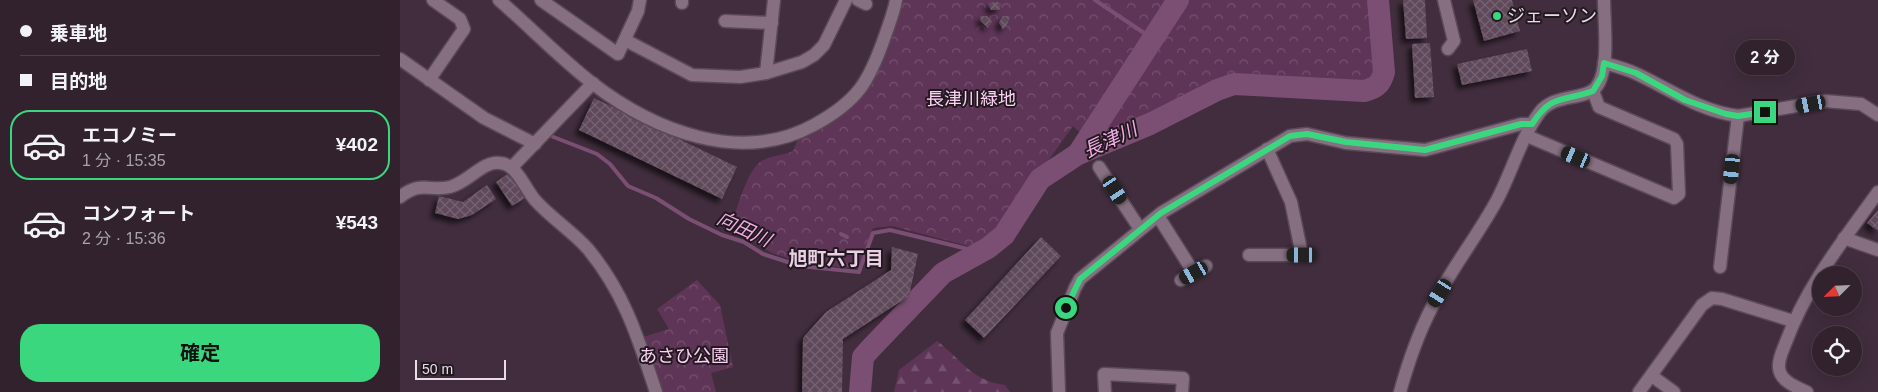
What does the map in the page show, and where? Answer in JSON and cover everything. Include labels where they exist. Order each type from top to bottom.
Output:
[{"type":"street","points":[[429,80],[464,29],[460,19],[433,0]]},
{"type":"street","points":[[499,0],[593,83],[624,104],[685,134],[716,141],[749,143],[800,133],[842,108],[868,79],[896,0]]},
{"type":"street","points":[[542,0],[618,54],[638,11],[640,0]]},
{"type":"street","points":[[766,73],[774,0]]},
{"type":"street","points":[[625,40],[692,74],[740,77],[766,73],[802,62],[814,56],[824,45],[846,0]]},
{"type":"street","points":[[1444,0],[1454,41],[1448,49]]},
{"type":"street","points":[[1400,392],[1409,361],[1432,306],[1493,207],[1532,124],[1547,105],[1557,99],[1593,91],[1602,76],[1604,63],[1604,0]]},
{"type":"street","points":[[725,21],[772,22]]},
{"type":"street","points":[[400,59],[484,118],[535,144]]},
{"type":"street","points":[[1604,63],[1636,73],[1685,100],[1738,116],[1826,101],[1861,104],[1878,115]]},
{"type":"street","points":[[512,167],[593,83]]},
{"type":"street","points":[[1527,136],[1674,198],[1679,194],[1678,144],[1674,139],[1598,107],[1593,91]]},
{"type":"street","points":[[1720,267],[1738,116]]},
{"type":"street","points":[[1059,392],[1057,334],[1074,288],[1080,279],[1158,216],[1267,149],[1297,134],[1346,142],[1425,150],[1521,124],[1532,124]]},
{"type":"street","points":[[1249,255],[1302,255],[1291,202],[1267,149]]},
{"type":"street","points":[[400,197],[410,189],[425,186],[447,188],[458,185],[469,180],[487,164],[498,162],[512,167],[528,192],[541,207],[586,248],[616,286],[629,315],[656,392]]},
{"type":"street","points":[[1099,167],[1140,230]]},
{"type":"street","points":[[1807,392],[1785,380],[1779,369],[1780,357],[1793,321],[1814,280],[1878,192]]},
{"type":"street","points":[[1158,216],[1194,273]]},
{"type":"street","points":[[1844,238],[1878,250]]},
{"type":"street","points":[[1181,280],[1206,266]]},
{"type":"street","points":[[1639,392],[1702,305],[1712,298],[1722,299],[1793,321]]},
{"type":"street","points":[[1105,392],[1104,374],[1183,378],[1182,392]]},
{"type":"street","points":[[1652,376],[1674,392]]},
{"type":"green space","name":"長津川緑地","points":[[901,0],[1373,0],[1379,73],[1373,84],[1362,87],[1233,86],[1095,146],[1073,126],[992,239],[977,245],[968,246],[892,226],[873,228],[859,269],[803,263],[772,253],[740,234],[733,220],[744,189],[755,167],[768,158],[793,151],[798,139],[848,109]]},
{"type":"green space","name":"あさひ公園","points":[[697,280],[720,305],[733,367],[711,373],[716,392],[663,392],[643,337],[669,329],[657,309]]},
{"type":"green space","points":[[937,341],[968,369],[984,379],[1005,385],[1010,392],[894,392],[899,370]]},
{"type":"building","points":[[1403,0],[1425,0],[1427,38],[1406,39]]},
{"type":"building","name":"ジェーソン","points":[[1473,0],[1512,0],[1520,31],[1484,41]]},
{"type":"building","points":[[998,2],[1002,4],[999,10],[991,10],[988,3]]},
{"type":"building","points":[[980,16],[987,16],[992,22],[988,28],[981,21]]},
{"type":"building","points":[[1003,16],[1010,16],[1007,25],[1003,29],[999,23]]},
{"type":"building","points":[[1430,43],[1434,97],[1415,98],[1412,44]]},
{"type":"building","points":[[1527,49],[1532,71],[1462,85],[1457,64]]},
{"type":"building","points":[[594,98],[737,167],[722,199],[579,130]]},
{"type":"building","points":[[509,173],[525,198],[512,206],[496,182]]},
{"type":"building","points":[[487,185],[496,199],[472,215],[458,219],[435,213],[439,196],[463,202]]},
{"type":"building","points":[[1878,210],[1878,231],[1867,223]]},
{"type":"building","points":[[1041,237],[1061,256],[984,338],[965,320]]},
{"type":"building","points":[[892,247],[918,254],[909,296],[843,339],[842,392],[802,392],[803,338],[826,312],[891,270]]},
{"type":"waterway","points":[[1095,0],[1153,39]]},
{"type":"waterway","points":[[1078,154],[1178,0]]},
{"type":"waterway","name":"長津川","points":[[860,392],[863,357],[871,348],[943,273],[988,248],[1004,235],[1040,179],[1078,154],[1150,124],[1217,90],[1234,84],[1364,91],[1375,87],[1380,82],[1384,72],[1378,0]]},
{"type":"waterway","name":"向田川","points":[[551,136],[597,154],[610,164],[628,186],[656,198],[689,219],[722,235],[744,242],[763,254],[800,266],[859,272],[873,233],[890,230],[980,252]]},
{"type":"waterway","points":[[841,234],[847,237]]},
{"type":"place","name":"ジェーソン","points":[[1497,16]]},
{"type":"district","name":"旭町六丁目","points":[[836,258]]},
{"type":"route","points":[[1066,308],[1080,279],[1161,213],[1267,149],[1297,134],[1307,134],[1346,142],[1425,150],[1442,147],[1521,124],[1532,124],[1541,111],[1557,99],[1593,91],[1598,86],[1602,76],[1604,63],[1636,73],[1685,100],[1726,114],[1738,116],[1765,112]]}]
